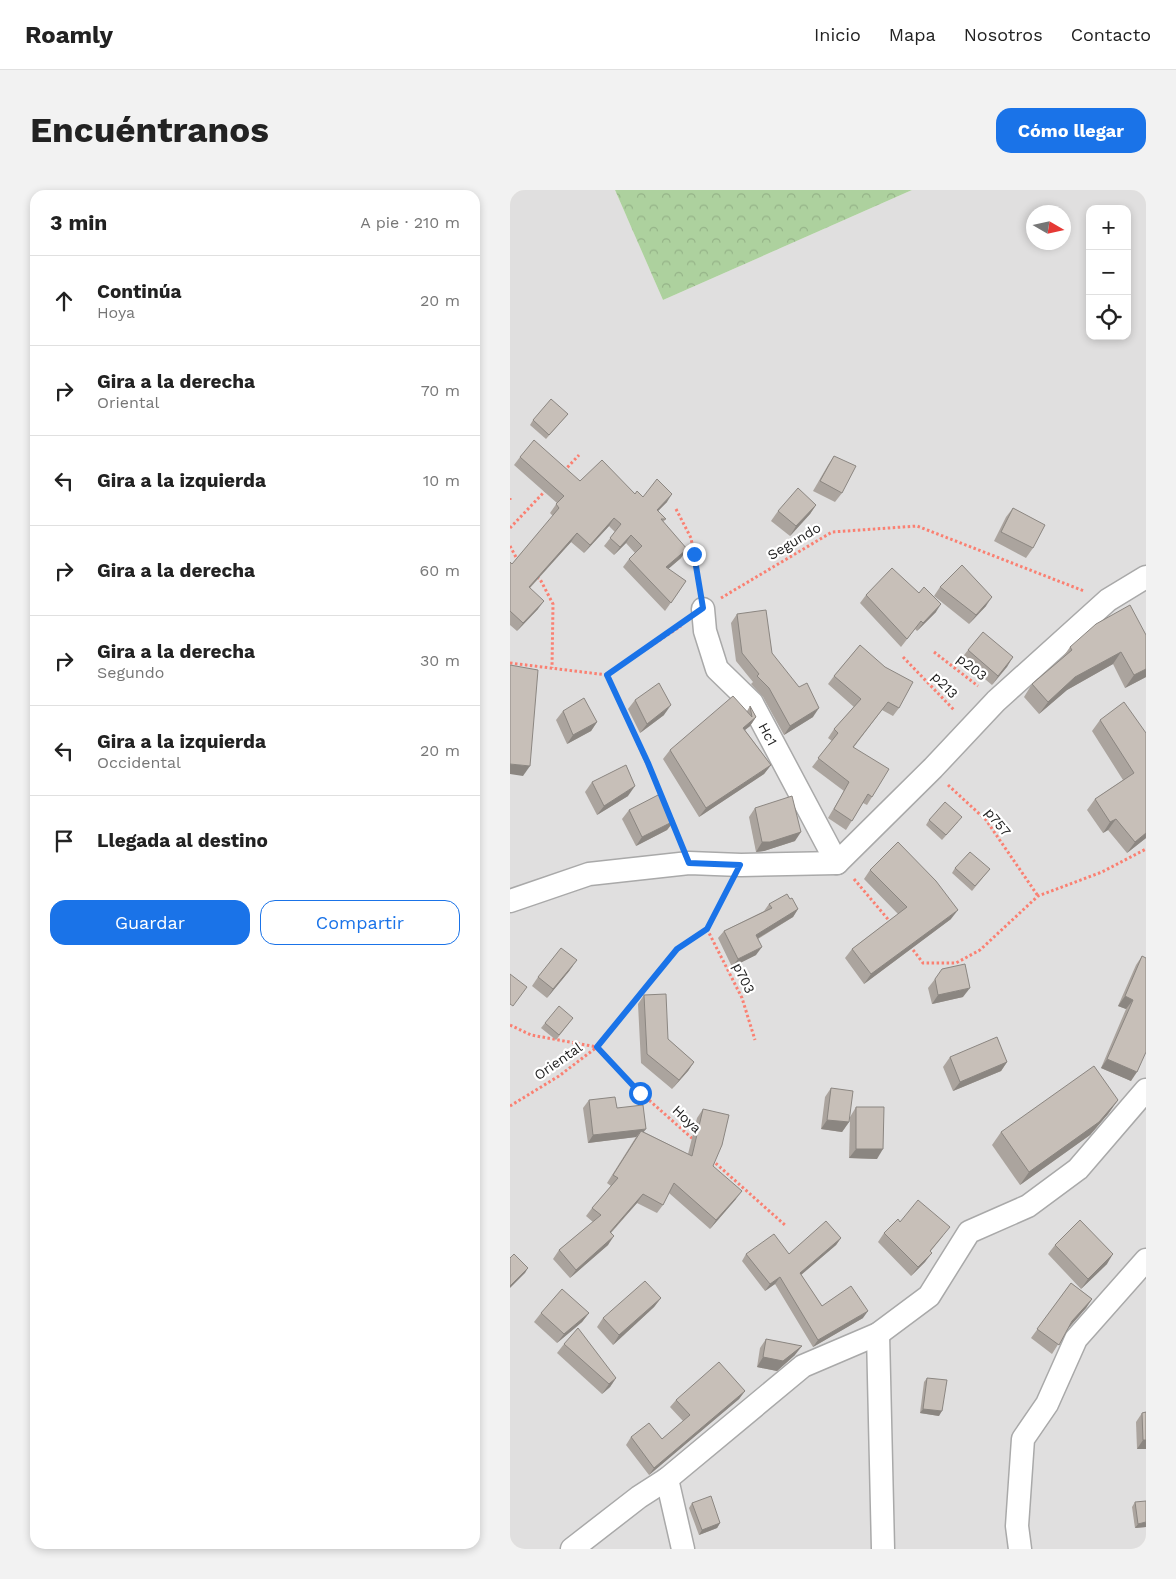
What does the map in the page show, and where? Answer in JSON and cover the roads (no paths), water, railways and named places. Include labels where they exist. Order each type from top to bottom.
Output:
[{"type":"street","points":[[510,901],[589,874],[689,863],[740,865],[837,863],[933,768],[996,700],[1108,600],[1146,577]]},
{"type":"street","name":"Hc1","points":[[703,608],[704,631],[717,669],[752,703],[837,863]]},
{"type":"street","points":[[572,1549],[639,1497],[667,1479],[803,1366],[878,1334],[930,1296],[969,1232],[1028,1206],[1078,1169],[1146,1090]]},
{"type":"street","points":[[1020,1549],[1017,1526],[1023,1438],[1046,1404],[1076,1339],[1146,1260]]},
{"type":"street","points":[[878,1334],[883,1549]]},
{"type":"street","points":[[667,1479],[683,1549]]}]
